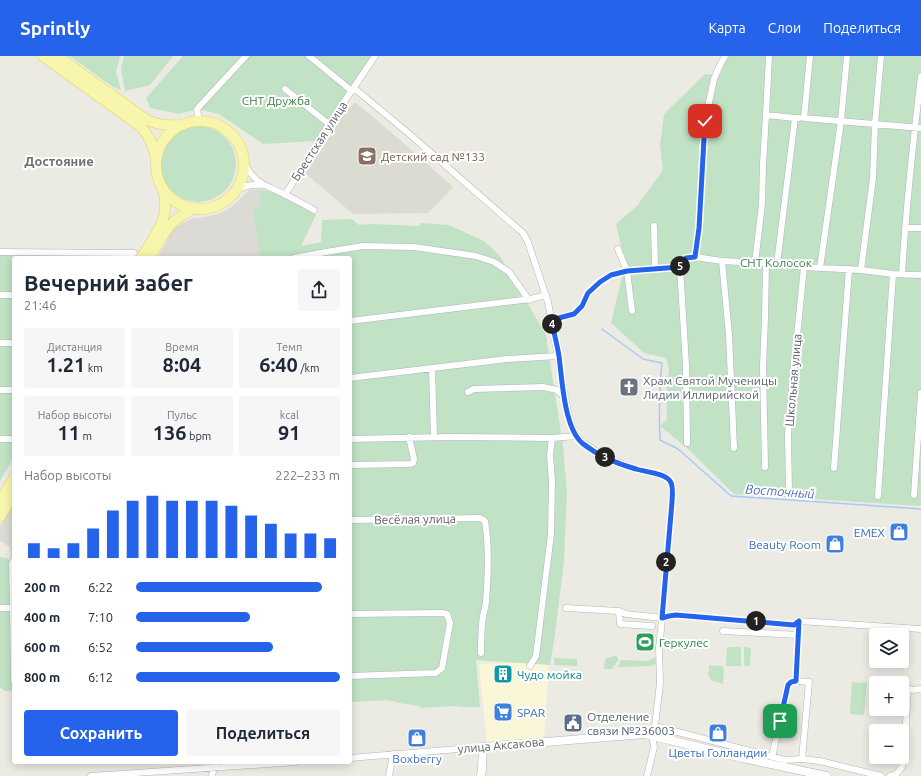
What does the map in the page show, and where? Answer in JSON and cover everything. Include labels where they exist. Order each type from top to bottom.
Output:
[{"type":"main road","points":[[43,56],[141,127],[151,141],[157,161]]},
{"type":"main road","points":[[57,56],[147,120],[162,125],[183,125]]},
{"type":"main road","points":[[199,121],[215,124],[229,132],[239,145],[244,161],[242,177],[235,191],[218,205],[207,208],[188,207],[170,196],[158,177],[157,161],[159,150],[164,140],[171,132],[183,125],[199,121]]},
{"type":"main road","points":[[138,256],[159,228],[164,216],[165,203],[163,187]]},
{"type":"main road","points":[[151,256],[170,225],[179,217],[196,208]]},
{"type":"main road","points":[[0,502],[12,481]]},
{"type":"main road","points":[[0,517],[12,496]]},
{"type":"street","points":[[199,121],[197,109],[246,56]]},
{"type":"street","points":[[309,56],[408,132],[523,233],[528,242],[546,295],[558,356],[564,398],[570,421],[576,436],[582,442],[607,458],[636,469],[665,476],[670,481],[672,486],[672,497],[659,648],[660,683],[655,726],[652,736],[654,747],[647,776]]},
{"type":"street","name":"Брестская улица","points":[[285,195],[375,56]]},
{"type":"street","points":[[695,257],[699,228],[705,121],[714,79],[725,56]]},
{"type":"street","points":[[755,263],[762,204],[769,56]]},
{"type":"street","points":[[804,118],[810,56]]},
{"type":"street","points":[[820,268],[841,121],[847,56]]},
{"type":"street","points":[[861,270],[872,178],[881,56]]},
{"type":"street","points":[[902,274],[905,228],[918,128],[921,76]]},
{"type":"street","points":[[285,89],[330,124]]},
{"type":"street","points":[[766,115],[918,128]]},
{"type":"street","points":[[777,264],[795,118]]},
{"type":"street","points":[[244,161],[250,173],[262,185],[314,210]]},
{"type":"street","points":[[235,191],[249,185],[262,185]]},
{"type":"street","points":[[654,226],[655,268]]},
{"type":"street","points":[[905,228],[921,228]]},
{"type":"street","points":[[303,256],[363,246],[414,247],[476,256],[494,262],[509,272],[529,300]]},
{"type":"street","points":[[618,250],[627,271],[632,310]]},
{"type":"street","points":[[0,252],[138,256]]},
{"type":"street","points":[[687,443],[686,364],[680,267],[686,258],[695,257],[722,261],[921,275]]},
{"type":"street","points":[[722,261],[730,335],[734,448]]},
{"type":"street","points":[[765,467],[763,367],[766,264]]},
{"type":"street","points":[[551,320],[574,314],[582,306],[588,293],[600,282],[611,275],[627,271],[680,267]]},
{"type":"street","name":"Школьная улица","points":[[789,494],[788,434],[804,267]]},
{"type":"street","points":[[834,468],[849,269]]},
{"type":"street","points":[[878,496],[893,274]]},
{"type":"street","points":[[0,295],[12,295]]},
{"type":"street","points":[[352,321],[529,300],[546,295]]},
{"type":"street","points":[[0,343],[12,343]]},
{"type":"street","points":[[352,378],[507,359],[558,356]]},
{"type":"street","points":[[432,368],[434,437]]},
{"type":"street","points":[[468,392],[474,389],[543,387],[557,390],[564,398]]},
{"type":"street","points":[[0,390],[12,390]]},
{"type":"street","points":[[914,496],[921,393]]},
{"type":"street","points":[[352,439],[409,437],[552,438],[576,436]]},
{"type":"street","points":[[352,465],[410,464],[414,459],[409,437]]},
{"type":"street","points":[[530,666],[536,656],[551,534],[552,482],[550,455],[552,438]]},
{"type":"street","points":[[0,439],[12,439]]},
{"type":"street","name":"Весёлая улица","points":[[352,520],[480,518],[485,521],[487,532],[487,575],[486,603],[481,633],[481,653]]},
{"type":"street","points":[[0,608],[12,608]]},
{"type":"street","points":[[566,608],[619,611],[626,614],[662,618],[676,615],[794,625],[799,621],[921,629]]},
{"type":"street","points":[[619,611],[620,624],[652,626]]},
{"type":"street","points":[[352,614],[442,613],[447,614],[450,622],[442,668],[436,673],[352,676]]},
{"type":"street","points":[[796,681],[799,621]]},
{"type":"street","points":[[723,631],[798,635]]},
{"type":"street","points":[[772,757],[788,685],[791,682],[796,681],[809,682],[802,759]]},
{"type":"street","points":[[909,688],[913,690],[921,689]]},
{"type":"street","points":[[890,776],[896,774],[902,767],[904,756],[905,716]]},
{"type":"street","points":[[655,726],[785,760],[802,759],[820,761],[881,776]]},
{"type":"street","name":"улица Аксакова","points":[[352,758],[645,734],[743,758],[826,776]]},
{"type":"street","points":[[481,776],[483,747]]},
{"type":"street","points":[[389,776],[393,754]]},
{"type":"street","points":[[91,776],[241,764]]},
{"type":"street","points":[[212,776],[214,765]]},
{"type":"shaded area","name":"Детский сад №133","points":[[355,102],[453,187],[428,213],[352,213],[305,173],[341,118]]},
{"type":"shaded area","points":[[258,189],[261,206],[253,207],[260,256],[159,256],[171,232],[179,225],[191,219],[218,214],[227,210],[249,190]]},
{"type":"shaded area","points":[[12,506],[12,544],[10,547],[0,541],[0,527]]},
{"type":"shaded area","points":[[549,661],[544,738],[487,743],[479,664]]},
{"type":"green space","points":[[70,56],[120,56],[116,72],[121,90],[113,87]]},
{"type":"green space","points":[[124,56],[173,56],[150,85],[125,91],[121,69]]},
{"type":"green space","name":"СНТ Дружба","points":[[183,56],[378,56],[318,141],[263,144],[219,114],[197,109],[179,114],[150,108],[146,98]]},
{"type":"green space","name":"СНТ Колосок","points":[[727,56],[921,56],[921,506],[734,494],[688,449],[660,426],[667,419],[666,394],[669,369],[666,358],[644,353],[611,323],[625,264],[616,224],[637,206],[663,170],[660,145],[664,114],[705,74],[720,75]]},
{"type":"green space","points":[[198,126],[212,129],[225,137],[233,150],[236,164],[233,178],[225,191],[212,199],[198,202],[184,199],[171,191],[163,178],[160,164],[163,150],[171,137],[184,129]]},
{"type":"green space","points":[[258,189],[272,192],[316,215],[301,246],[321,242],[322,220],[352,219],[359,225],[372,224],[419,226],[421,223],[449,225],[484,241],[500,256],[511,278],[546,335],[563,446],[567,492],[564,561],[550,665],[476,660],[480,707],[454,706],[421,708],[419,706],[388,700],[352,702],[352,256],[260,256],[253,207],[261,206]]},
{"type":"green space","points":[[0,252],[132,254],[131,256],[12,256],[12,460],[0,481]]},
{"type":"green space","points":[[12,544],[12,560],[10,547]]},
{"type":"green space","points":[[0,557],[7,558],[12,560],[12,691],[5,691],[0,687]]},
{"type":"green space","points":[[727,647],[741,647],[741,666],[726,666]]},
{"type":"green space","points":[[744,647],[751,648],[750,666],[744,666]]},
{"type":"green space","points":[[617,655],[617,658],[619,659],[612,669],[604,669],[605,659]]},
{"type":"green space","points":[[655,657],[656,664],[651,666],[618,667],[621,660],[648,661]]},
{"type":"green space","points":[[554,658],[577,659],[577,666],[554,665]]},
{"type":"green space","points":[[709,665],[721,666],[724,668],[723,684],[711,680],[707,673],[709,672]]},
{"type":"green space","points":[[852,682],[867,683],[864,715],[850,714]]},
{"type":"waterway","name":"Восточный","points":[[602,329],[643,359],[662,363],[660,382],[660,440],[678,449],[731,496],[921,509]]},
{"type":"place","name":"Детский сад №133","points":[[367,156]]},
{"type":"place","name":"Храм Святой Мученицы Лидии Иллирийской","points":[[629,387]]},
{"type":"place","name":"EMEX","points":[[899,532]]},
{"type":"place","name":"Beauty Room","points":[[835,544]]},
{"type":"place","name":"Геркулес","points":[[645,642]]},
{"type":"place","name":"Чудо мойка","points":[[503,674]]},
{"type":"place","name":"SPAR","points":[[503,712]]},
{"type":"place","name":"Отделение связи №236003","points":[[573,723]]},
{"type":"place","name":"Цветы Голландии","points":[[718,733]]},
{"type":"place","name":"Boxberry","points":[[417,738]]},
{"type":"district","name":"Достояние","points":[[59,161]]},
{"type":"route","points":[[705,121],[699,228],[695,257],[686,258],[680,267],[627,271],[611,275],[600,282],[588,293],[582,306],[574,314],[551,320],[564,398],[570,421],[576,436],[582,442],[607,458],[636,469],[665,476],[670,481],[672,486],[672,502],[662,618],[676,615],[794,625],[799,621],[796,681],[791,682],[788,685],[780,721]]}]
